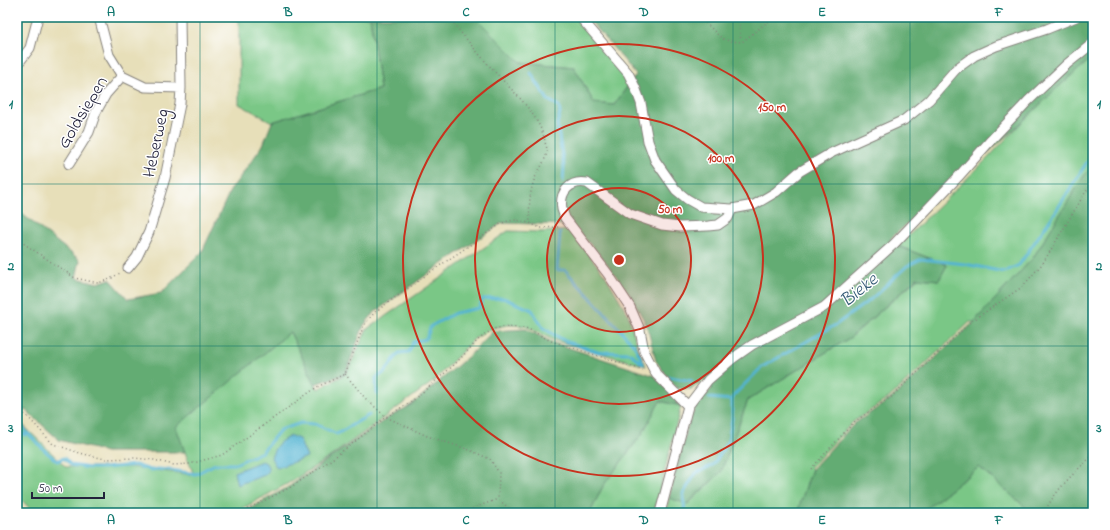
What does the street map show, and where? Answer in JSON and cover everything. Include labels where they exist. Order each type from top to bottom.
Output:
[{"type":"street","points":[[17,65],[30,48],[38,17]]},
{"type":"street","name":"Goldsiepen","points":[[99,17],[109,55],[122,76],[145,87],[181,88]]},
{"type":"street","name":"Heberweg","points":[[128,268],[137,257],[146,239],[165,178],[180,104],[180,17]]},
{"type":"street","points":[[580,17],[628,73],[641,102],[648,141],[655,160],[676,190],[687,199],[701,207],[732,209],[754,205],[776,192],[799,172],[831,153],[904,120],[929,100],[956,69],[974,56],[996,46],[1047,29],[1076,17]]},
{"type":"street","points":[[660,513],[688,406],[708,380],[732,359],[752,345],[824,307],[894,244],[1028,101],[1067,64],[1093,43]]},
{"type":"street","name":"Goldsiepen","points":[[69,164],[89,132],[96,112],[106,94],[122,76]]},
{"type":"street","points":[[688,406],[656,374],[644,351],[640,330],[630,307],[608,274],[565,218],[562,208],[563,195],[566,189],[575,182],[586,183],[630,214],[662,225],[680,227],[718,225],[728,218],[732,209]]},
{"type":"path","points":[[449,17],[469,43],[526,105],[542,130],[547,150],[544,164],[536,177],[529,200],[530,224]]},
{"type":"path","points":[[700,17],[722,39],[742,42],[774,17]]},
{"type":"path","points":[[738,17],[742,42]]},
{"type":"path","points":[[810,469],[854,422],[891,397],[972,321],[1022,287],[1043,263],[1085,193],[1093,183]]},
{"type":"path","points":[[17,412],[26,415],[54,444],[80,453],[105,459],[134,458],[154,460],[174,465],[190,464],[222,455],[317,387],[345,374],[364,325],[375,312],[429,272],[502,223],[508,220],[516,220],[540,228],[571,227]]},
{"type":"path","points":[[17,239],[75,278],[98,283],[110,279],[128,268]]},
{"type":"path","points":[[240,513],[291,487],[324,465],[386,417],[412,401],[453,366],[479,338],[494,329],[503,327],[526,328],[551,341],[656,374]]},
{"type":"path","points":[[345,374],[365,398],[386,417],[427,436],[467,449],[490,459],[499,473],[498,499]]},
{"type":"path","points":[[1044,513],[1049,503],[1065,484],[1093,455]]},
{"type":"path","points":[[461,513],[498,499]]},
{"type":"path","points":[[498,499],[512,511],[512,513]]},
{"type":"path","points":[[17,511],[24,513]]},
{"type":"green space","points":[[239,17],[370,17],[380,89],[272,122],[239,104]]},
{"type":"green space","points":[[370,17],[475,17],[520,62],[574,67],[594,103],[614,105],[636,75],[587,17],[1093,17],[1093,57],[890,239],[898,246],[947,265],[939,280],[917,278],[851,337],[748,400],[721,472],[687,504],[669,498],[688,425],[696,406],[712,388],[703,380],[692,389],[676,388],[656,361],[647,326],[631,296],[602,257],[572,225],[502,223],[375,312],[364,325],[345,374],[315,384],[290,332],[176,427],[185,452],[106,452],[59,440],[27,411],[17,407],[17,210],[80,260],[76,278],[98,283],[110,279],[128,299],[161,293],[202,252],[230,191],[263,145],[272,122],[380,89]]},
{"type":"green space","points":[[475,17],[574,17],[614,63],[629,84],[614,105],[594,103],[574,67],[520,62]]},
{"type":"green space","points":[[1093,57],[1093,166],[1085,174],[1033,258],[974,322],[970,322],[890,397],[853,422],[810,468],[812,469],[797,513],[666,513],[669,498],[688,504],[721,472],[748,400],[851,337],[918,278],[939,280],[947,265],[898,246],[1057,88]]},
{"type":"green space","points":[[1093,166],[1093,513],[1032,513],[979,467],[921,513],[797,513],[812,469],[854,424],[892,398],[974,322],[1033,258],[1085,174]]},
{"type":"green space","points":[[569,230],[605,275],[628,314],[637,345],[646,366],[553,340],[525,326],[508,325],[493,328],[474,339],[434,381],[330,457],[287,484],[234,513],[34,513],[17,495],[17,421],[22,424],[66,467],[130,467],[194,475],[175,427],[290,332],[318,389],[346,374],[367,329],[508,231],[541,232]]},
{"type":"green space","points":[[526,329],[551,342],[655,376],[681,406],[660,401],[642,434],[603,486],[590,513],[242,513],[290,486],[386,419],[411,405],[470,355],[493,331]]},
{"type":"green space","points":[[660,401],[681,406],[654,513],[590,513],[603,486],[642,434]]},
{"type":"green space","points":[[979,467],[1032,513],[921,513]]},
{"type":"water","points":[[291,436],[299,439],[307,457],[277,468],[271,458],[280,442]]},
{"type":"water","points":[[262,461],[266,463],[268,467],[268,472],[265,475],[237,485],[234,472]]},
{"type":"waterway","points":[[531,73],[548,100],[559,106],[560,113],[557,124],[564,167],[563,181]]},
{"type":"waterway","name":"Bieke","points":[[685,513],[683,494],[696,473],[713,465],[728,442],[732,419],[732,400],[735,394],[762,367],[837,324],[871,299],[907,266],[921,259],[965,264],[1004,272],[1019,265],[1087,162],[1093,156]]},
{"type":"waterway","points":[[560,233],[557,270],[565,270],[634,345],[643,364]]},
{"type":"waterway","points":[[377,394],[376,378],[385,372],[399,353],[409,352],[413,342],[426,339],[431,326],[455,313],[479,308],[483,299],[503,298],[532,310],[543,328],[565,341],[598,352],[630,353],[643,364]]},
{"type":"waterway","points":[[670,377],[692,381]]},
{"type":"waterway","points":[[709,398],[732,400]]},
{"type":"waterway","points":[[17,421],[36,442],[57,461],[64,458],[71,465],[90,468],[135,465],[150,470],[171,470],[196,474],[215,464],[235,464],[262,452],[280,430],[301,423],[315,424],[337,434],[369,415]]},
{"type":"waterway","points":[[17,430],[21,434],[29,435]]}]
